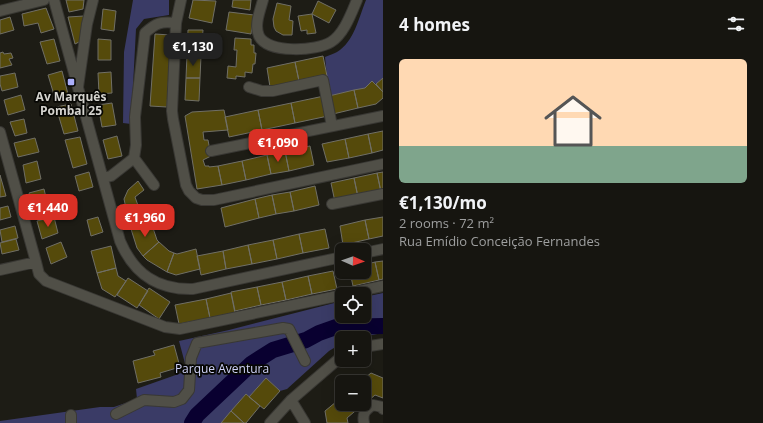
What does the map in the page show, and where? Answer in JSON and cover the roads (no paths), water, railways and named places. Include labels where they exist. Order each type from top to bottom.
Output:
[{"type":"street","points":[[0,11],[44,0]]},
{"type":"street","points":[[54,0],[78,91],[104,178],[120,241],[126,254],[136,268],[150,279],[161,284],[178,288],[193,289],[335,259]]},
{"type":"street","points":[[78,91],[87,24],[93,0]]},
{"type":"street","points":[[181,0],[176,22],[172,111],[186,185],[196,198],[202,200],[214,200],[383,164]]},
{"type":"street","points":[[263,0],[257,28],[259,36],[263,42],[268,45],[287,48],[316,48],[331,42],[341,32],[357,0]]},
{"type":"street","points":[[104,178],[111,176],[134,158],[136,145],[135,117],[145,33],[155,24],[176,22]]},
{"type":"street","points":[[249,88],[262,91],[273,91],[323,80],[332,126]]},
{"type":"street","points":[[211,151],[383,116]]},
{"type":"street","points":[[0,132],[39,274],[46,282],[165,327],[180,328],[335,296]]},
{"type":"street","points":[[134,158],[154,185]]},
{"type":"street","points":[[332,204],[383,194]]},
{"type":"street","points":[[371,252],[383,249]]},
{"type":"street","points":[[0,270],[36,262]]},
{"type":"street","points":[[371,289],[383,286]]},
{"type":"street","points":[[116,414],[144,400],[174,402],[182,399],[189,390],[191,358],[196,343],[283,328],[289,329],[305,361]]},
{"type":"street","points":[[371,346],[383,344]]},
{"type":"street","points":[[270,423],[291,400],[335,362]]},
{"type":"street","points":[[291,400],[305,423]]},
{"type":"street","points":[[364,423],[363,418],[365,410],[373,405],[382,407],[383,409]]},
{"type":"waterway","points":[[192,423],[197,415],[251,364],[273,350],[306,340],[319,333],[336,327],[383,326]]},
{"type":"place","name":"Av Marquês Pombal 25","points":[[71,82]]},
{"type":"park label","name":"Parque Aventura","points":[[222,368]]}]
